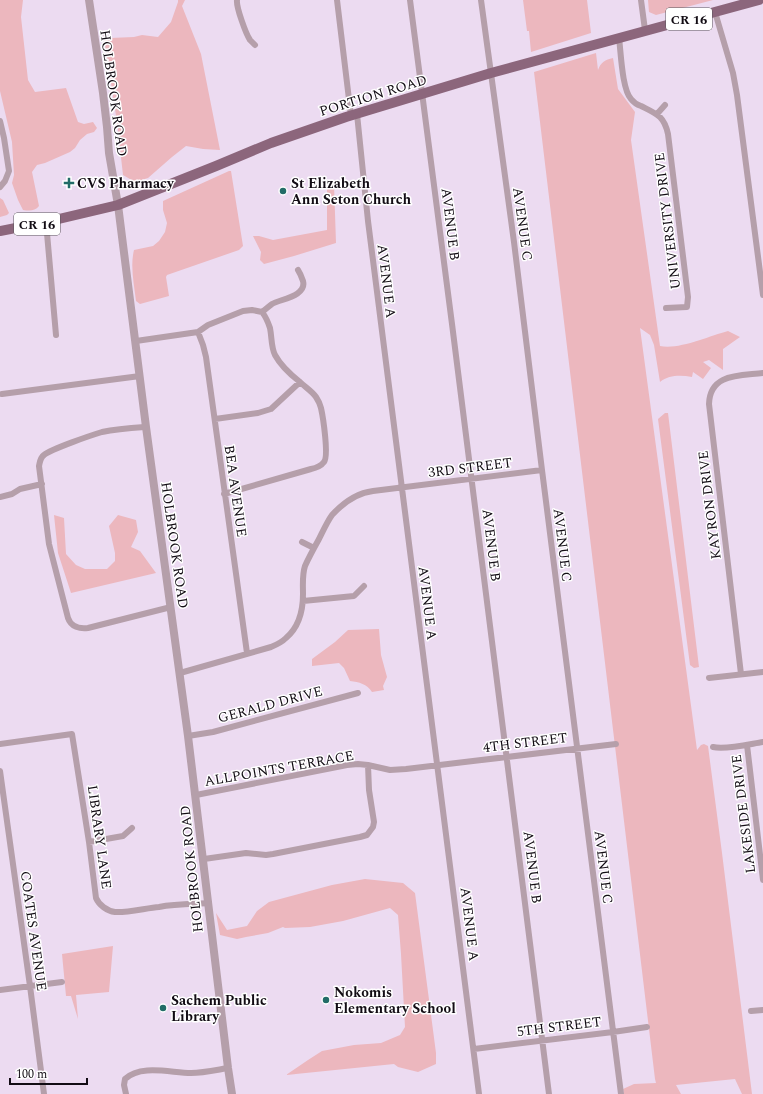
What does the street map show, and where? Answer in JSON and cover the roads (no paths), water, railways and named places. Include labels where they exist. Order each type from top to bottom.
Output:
[{"type":"main road","name":"PORTION ROAD","points":[[0,231],[118,205],[271,143],[354,115],[491,73],[759,0]]},
{"type":"street","name":"HOLBROOK ROAD","points":[[89,0],[108,127],[109,157],[118,205],[146,426],[196,795],[232,1094]]},
{"type":"street","points":[[237,0],[236,5],[238,11],[250,40],[255,45]]},
{"type":"street","name":"AVENUE A","points":[[337,0],[368,221],[479,1094]]},
{"type":"street","name":"AVENUE B","points":[[410,0],[472,478],[549,1094]]},
{"type":"street","name":"AVENUE C","points":[[481,0],[514,242],[621,1094]]},
{"type":"street","points":[[641,0],[645,30]]},
{"type":"street","points":[[715,12],[733,73],[737,94],[763,295]]},
{"type":"street","points":[[619,38],[627,93],[637,104],[657,114],[665,105]]},
{"type":"street","name":"UNIVERSITY DRIVE","points":[[657,114],[663,120],[668,134],[688,297],[687,307],[666,308]]},
{"type":"street","points":[[0,120],[9,171],[5,182],[0,187]]},
{"type":"street","points":[[46,222],[56,335]]},
{"type":"street","points":[[262,312],[273,303],[296,295],[300,292],[303,288],[304,282],[298,270]]},
{"type":"street","points":[[136,341],[198,332],[208,325],[243,311],[252,310],[262,312],[266,317],[270,329],[272,347],[275,354],[283,366],[313,393],[319,403],[327,454],[324,462],[318,467],[224,494]]},
{"type":"street","name":"BEA AVENUE","points":[[198,332],[206,357],[247,654]]},
{"type":"street","name":"KAYRON DRIVE","points":[[741,674],[709,396],[718,383],[725,378],[763,373]]},
{"type":"street","points":[[2,394],[140,376]]},
{"type":"street","points":[[214,419],[258,413],[271,409],[300,382]]},
{"type":"street","points":[[146,426],[100,433],[52,450],[45,454],[39,466],[49,544],[68,618],[71,623],[78,628],[88,628],[171,608]]},
{"type":"street","name":"3RD STREET","points":[[180,673],[271,647],[286,638],[298,621],[302,609],[305,567],[314,548],[330,518],[344,503],[358,495],[366,492],[542,470]]},
{"type":"street","points":[[0,497],[12,494],[20,489],[42,484]]},
{"type":"street","points":[[302,542],[314,548]]},
{"type":"street","points":[[303,601],[354,596],[364,586]]},
{"type":"street","points":[[709,678],[763,672]]},
{"type":"street","name":"GERALD DRIVE","points":[[188,736],[213,732],[358,693]]},
{"type":"street","name":"LIBRARY LANE","points":[[0,744],[72,734],[96,898],[98,902],[110,910],[121,912],[165,906],[209,903]]},
{"type":"street","points":[[713,746],[717,748],[763,742]]},
{"type":"street","name":"4TH STREET","points":[[438,766],[507,756],[616,744]]},
{"type":"street","name":"LAKESIDE DRIVE","points":[[746,744],[763,880]]},
{"type":"street","name":"ALLPOINTS TERRACE","points":[[196,795],[352,765],[368,765],[390,770],[438,766]]},
{"type":"street","points":[[204,859],[246,853],[266,855],[280,853],[367,835],[373,827],[374,822],[369,790],[368,765]]},
{"type":"street","name":"COATES AVENUE","points":[[0,771],[44,1094]]},
{"type":"street","points":[[89,842],[123,836],[132,828]]},
{"type":"street","points":[[0,990],[62,982]]},
{"type":"street","points":[[751,1011],[763,1010]]},
{"type":"street","name":"5TH STREET","points":[[474,1049],[648,1027]]},
{"type":"street","points":[[126,1094],[124,1085],[125,1079],[135,1072],[156,1070],[190,1073],[228,1068]]},
{"type":"place","name":"CVS Pharmacy","points":[[69,183]]},
{"type":"place","name":"St Elizabeth Ann Seton Church","points":[[283,191]]},
{"type":"place","name":"Nokomis Elementary School","points":[[326,1000]]},
{"type":"place","name":"Sachem Public Library","points":[[163,1008]]}]
